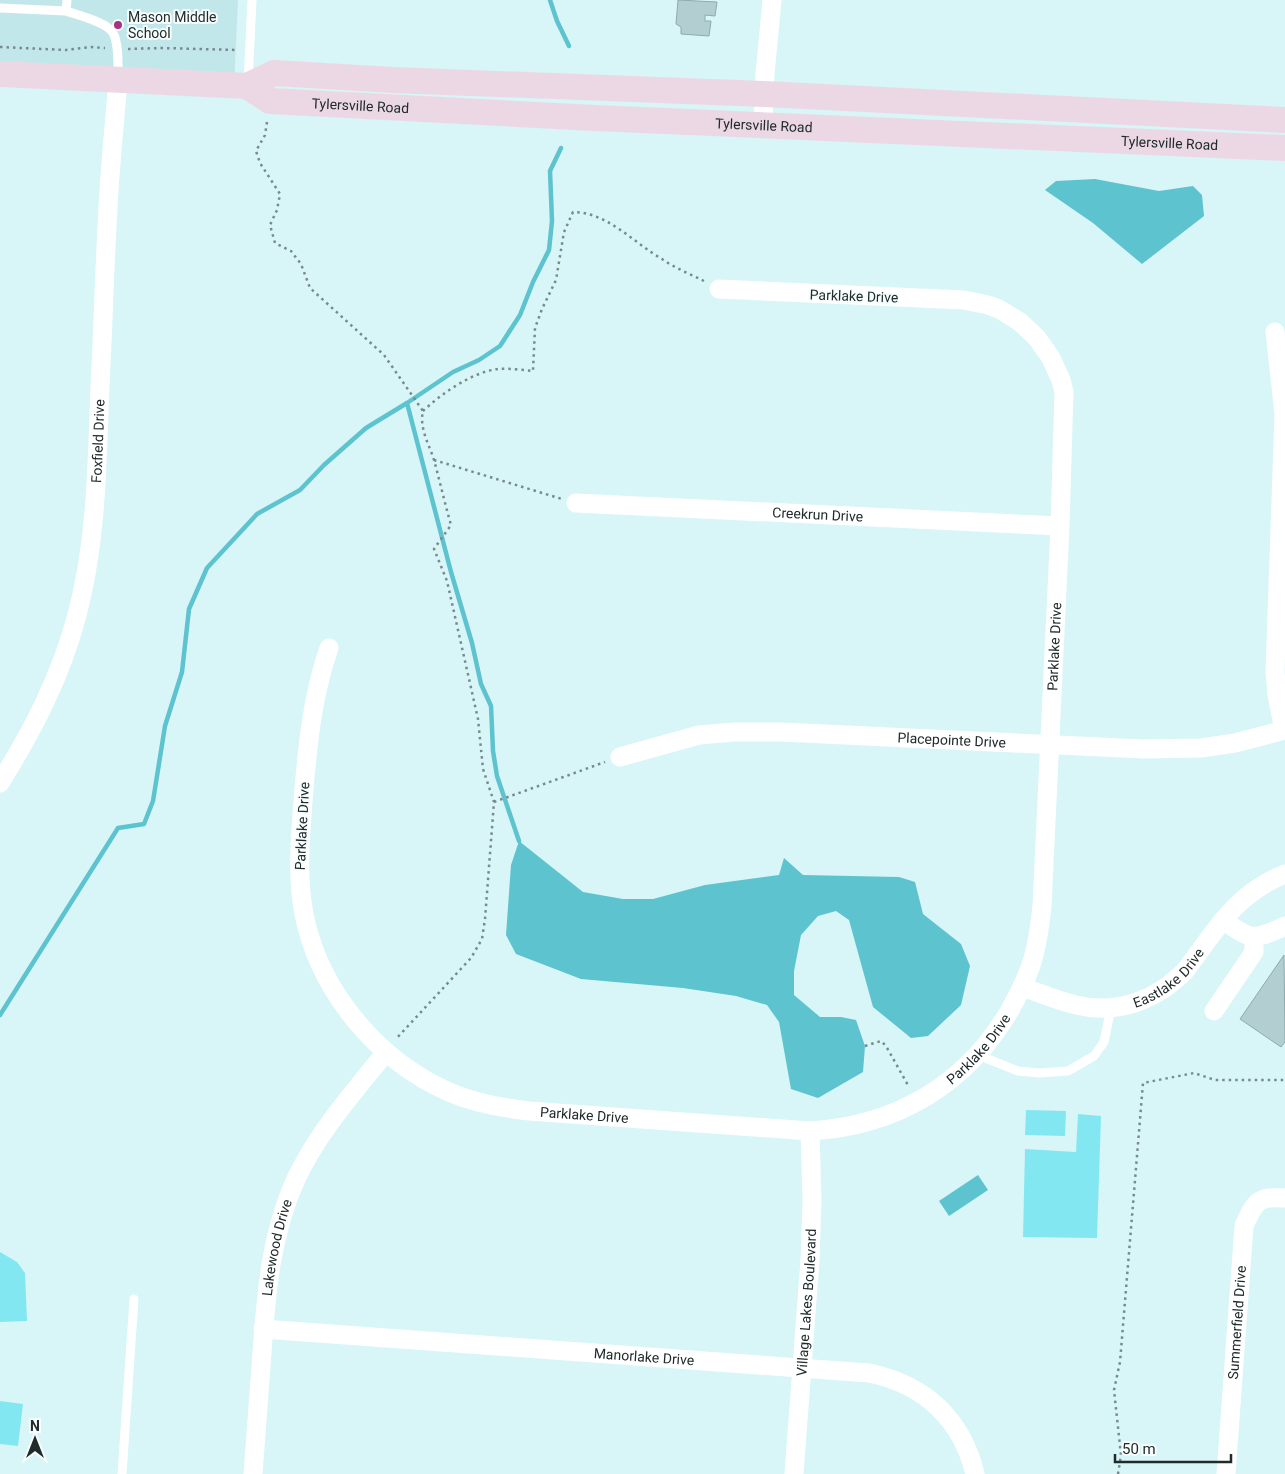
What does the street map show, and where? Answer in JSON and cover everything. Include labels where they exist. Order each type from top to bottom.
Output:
[{"type":"main road","name":"Tylersville Road","points":[[0,74],[247,86],[274,73],[421,82],[764,94],[1285,120]]},
{"type":"main road","points":[[247,86],[270,101]]},
{"type":"main road","name":"Tylersville Road","points":[[270,101],[1285,148]]},
{"type":"street","points":[[763,125],[765,74],[772,0]]},
{"type":"street","name":"Foxfield Drive","points":[[0,783],[25,743],[51,691],[67,648],[85,581],[92,535],[110,164],[118,80]]},
{"type":"street","name":"Parklake Drive","points":[[329,648],[315,694],[307,752],[299,869],[302,904],[310,939],[323,972],[341,1002],[356,1021],[386,1052],[418,1075],[449,1092],[483,1104],[506,1108],[539,1112],[810,1130],[856,1125],[890,1114],[916,1102],[952,1080],[978,1055],[1000,1027],[1022,987],[1032,964],[1038,941],[1042,906],[1060,526],[1064,392],[1061,380],[1051,358],[1037,338],[1020,322],[999,309],[964,300],[719,289]]},
{"type":"street","points":[[1275,332],[1284,414],[1275,672],[1277,695],[1285,730]]},
{"type":"street","name":"Creekrun Drive","points":[[576,503],[1060,526]]},
{"type":"street","name":"Placepointe Drive","points":[[620,757],[687,738],[734,732],[781,732],[1143,749],[1200,748],[1235,743],[1285,730]]},
{"type":"street","name":"Eastlake Drive","points":[[1022,987],[1075,1005],[1111,1008],[1129,1005],[1146,999],[1185,971],[1235,906],[1252,891],[1285,874]]},
{"type":"street","points":[[1223,920],[1244,934],[1254,937],[1264,936],[1285,926]]},
{"type":"street","points":[[1214,1011],[1254,952],[1254,937]]},
{"type":"street","name":"Lakewood Drive","points":[[253,1474],[264,1329],[272,1255],[283,1210],[297,1178],[319,1140],[386,1052]]},
{"type":"street","name":"Village Lakes Boulevard","points":[[794,1474],[810,1260],[812,1201],[810,1130]]},
{"type":"street","name":"Summerfield Drive","points":[[1226,1474],[1244,1226],[1253,1206],[1267,1197],[1285,1198]]},
{"type":"street","name":"Manorlake Drive","points":[[264,1329],[880,1375],[903,1383],[924,1395],[942,1410],[963,1440],[975,1474]]},
{"type":"lane","points":[[66,11],[67,0]]},
{"type":"lane","points":[[247,86],[252,0]]},
{"type":"lane","points":[[0,8],[66,11],[103,25],[113,33],[117,48],[118,80]]},
{"type":"lane","points":[[978,1055],[1018,1071],[1039,1073],[1068,1071],[1094,1056],[1104,1042],[1111,1008]]},
{"type":"lane","points":[[122,1474],[134,1299]]},
{"type":"path","points":[[270,101],[265,135],[256,151],[260,163],[280,194],[277,210],[270,226],[276,243],[291,251],[301,264],[310,288],[384,355],[423,411]]},
{"type":"path","points":[[386,1052],[471,958],[482,939],[494,802],[483,769],[478,719],[447,581],[434,549],[451,525],[434,460],[423,430],[421,420],[423,411],[438,396],[471,378],[497,369],[533,371],[535,328],[542,308],[556,280],[564,232],[573,212],[585,212],[609,223],[662,260],[719,289]]},
{"type":"path","points":[[434,460],[576,503]]},
{"type":"path","points":[[494,802],[620,757]]},
{"type":"path","points":[[865,1046],[880,1040],[886,1046],[916,1102]]},
{"type":"path","points":[[1118,1474],[1121,1455],[1114,1390],[1120,1362],[1144,1083],[1194,1073],[1215,1080],[1285,1080]]},
{"type":"shaded area","name":"Mason Middle School","points":[[0,0],[238,0],[234,85],[0,74]]},
{"type":"shaded area","points":[[1095,179],[1159,191],[1193,186],[1202,195],[1204,216],[1142,264],[1093,223],[1045,190],[1056,181]]},
{"type":"shaded area","points":[[519,841],[583,892],[623,899],[653,899],[705,885],[779,875],[784,858],[803,875],[899,877],[915,882],[923,914],[961,944],[970,966],[961,1005],[928,1036],[911,1038],[873,1007],[849,920],[836,911],[818,916],[801,935],[794,971],[794,995],[820,1017],[841,1017],[856,1020],[865,1046],[863,1072],[818,1098],[791,1089],[779,1022],[767,1005],[736,996],[683,988],[581,979],[516,954],[506,935],[511,865]]},
{"type":"shaded area","points":[[1026,1110],[1066,1111],[1065,1136],[1025,1135]]},
{"type":"shaded area","points":[[1078,1114],[1101,1116],[1097,1238],[1023,1237],[1025,1149],[1076,1152]]},
{"type":"shaded area","points":[[978,1175],[988,1190],[949,1216],[939,1201]]},
{"type":"shaded area","points":[[0,1252],[17,1262],[25,1273],[27,1321],[0,1322]]},
{"type":"shaded area","points":[[0,1401],[23,1404],[18,1446],[0,1444]]},
{"type":"building","points":[[678,0],[717,2],[715,16],[705,15],[705,21],[711,21],[709,36],[681,34],[681,27],[676,24]]},
{"type":"building","points":[[1284,955],[1285,1042],[1281,1047],[1240,1019]]},
{"type":"waterway","points":[[550,0],[557,21],[569,46]]},
{"type":"waterway","points":[[0,1015],[118,828],[144,824],[153,801],[165,726],[182,672],[189,609],[207,568],[257,514],[300,490],[324,465],[366,428],[453,372],[479,360],[500,346],[520,315],[533,282],[549,250],[552,221],[550,171],[561,148]]},
{"type":"waterway","points":[[407,403],[451,572],[472,643],[481,684],[491,706],[493,751],[497,776],[519,841]]},
{"type":"place","name":"Mason Middle School","points":[[118,25]]}]
